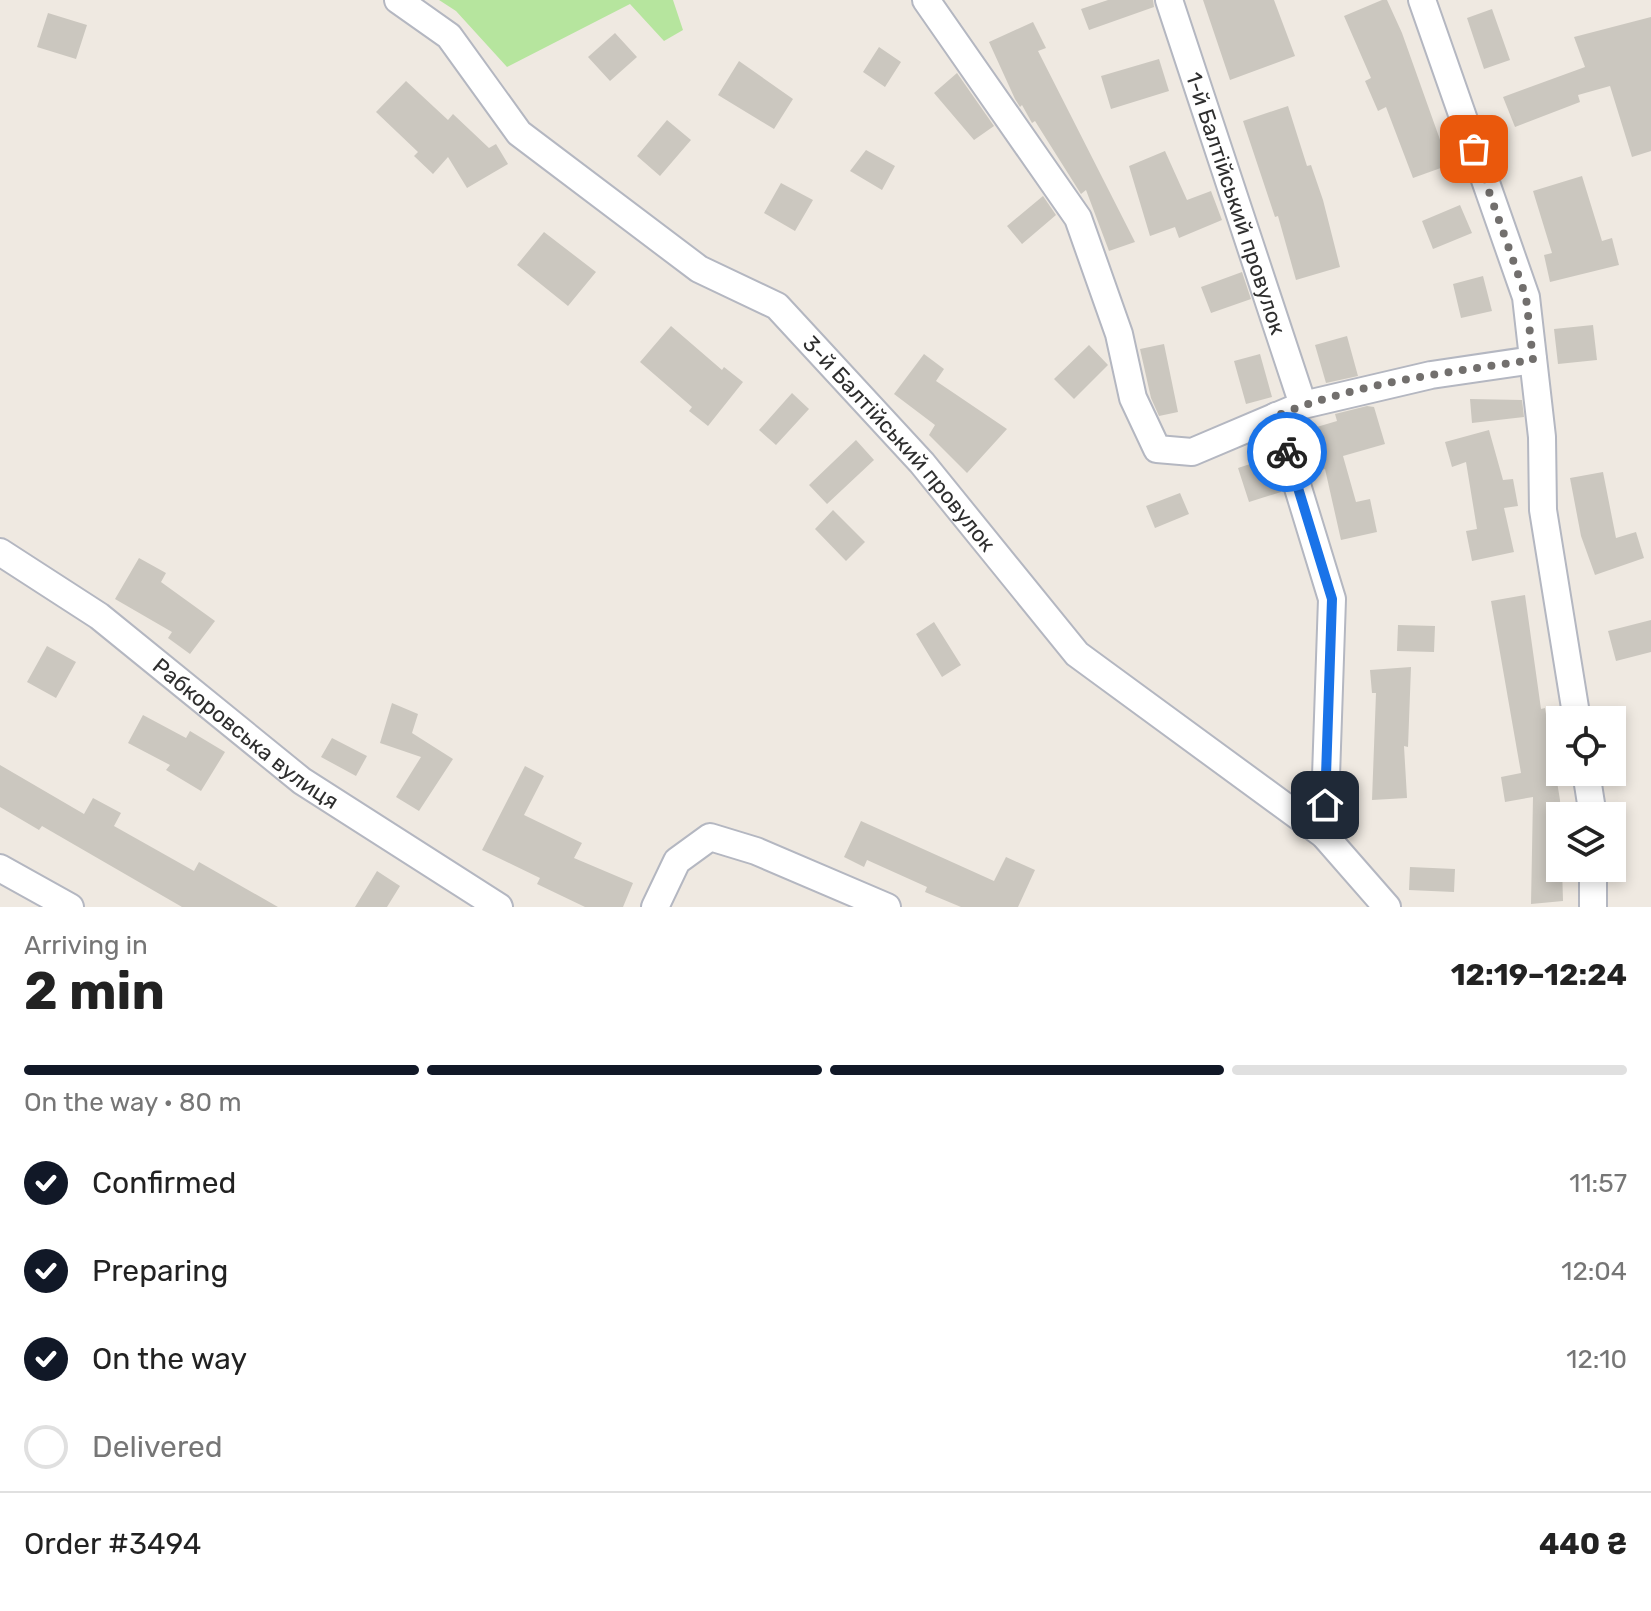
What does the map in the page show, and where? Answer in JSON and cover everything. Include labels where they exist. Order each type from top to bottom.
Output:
[{"type":"street","name":"3-й Балтійський провулок","points":[[398,0],[449,36],[519,133],[699,269],[777,306],[922,463],[1077,654],[1324,835],[1387,907]]},
{"type":"street","points":[[926,0],[1078,218],[1119,334],[1133,398],[1157,449],[1192,452],[1303,405],[1431,375],[1533,360]]},
{"type":"street","name":"1-й Балтійський провулок","points":[[1169,0],[1303,405]]},
{"type":"street","points":[[1422,0],[1526,297],[1542,437],[1543,510],[1575,706]]},
{"type":"street","points":[[1276,416],[1332,599],[1324,835]]},
{"type":"street","name":"Рабкоровська вулиця","points":[[0,552],[99,616],[302,781],[499,907]]},
{"type":"street","points":[[655,907],[677,861],[710,837],[756,851],[887,907]]},
{"type":"street","points":[[0,868],[70,907]]},
{"type":"street","points":[[1593,882],[1593,907]]},
{"type":"green space","points":[[439,0],[673,0],[683,30],[664,41],[630,4],[507,67],[456,11]]},
{"type":"building","points":[[1108,0],[1153,0],[1154,7],[1089,30],[1081,9]]},
{"type":"building","points":[[1203,0],[1274,0],[1295,56],[1230,80]]},
{"type":"building","points":[[1387,0],[1402,33],[1449,165],[1413,178],[1386,107],[1378,111],[1365,81],[1371,78],[1344,16]]},
{"type":"building","points":[[1492,9],[1510,60],[1484,69],[1467,18]]},
{"type":"building","points":[[48,13],[87,25],[76,59],[37,47]]},
{"type":"building","points":[[1651,17],[1651,151],[1632,157],[1610,86],[1578,95],[1580,102],[1515,127],[1503,97],[1585,67],[1574,37]]},
{"type":"building","points":[[1033,22],[1046,48],[1038,51],[1135,242],[1109,251],[1086,190],[1081,194],[1035,121],[1032,123],[1015,99],[989,42]]},
{"type":"building","points":[[615,33],[637,57],[610,81],[588,57]]},
{"type":"building","points":[[879,47],[901,62],[885,87],[863,72]]},
{"type":"building","points":[[1159,59],[1169,91],[1111,109],[1101,76]]},
{"type":"building","points":[[739,61],[793,99],[774,129],[718,95]]},
{"type":"building","points":[[957,73],[994,126],[974,140],[934,93]]},
{"type":"building","points":[[406,81],[448,120],[453,114],[489,148],[496,144],[508,164],[467,188],[448,157],[433,174],[414,156],[418,152],[376,112]]},
{"type":"building","points":[[1288,106],[1307,166],[1311,165],[1323,200],[1340,267],[1296,280],[1278,216],[1275,217],[1243,121]]},
{"type":"building","points":[[667,120],[691,140],[660,176],[637,156]]},
{"type":"building","points":[[866,150],[895,166],[882,190],[850,171]]},
{"type":"building","points":[[1165,151],[1187,200],[1211,191],[1222,220],[1179,238],[1175,227],[1150,236],[1129,166]]},
{"type":"building","points":[[1582,176],[1602,241],[1612,238],[1619,265],[1550,282],[1544,255],[1552,253],[1533,191]]},
{"type":"building","points":[[781,183],[813,200],[795,231],[764,213]]},
{"type":"building","points":[[1043,196],[1056,215],[1022,244],[1007,226]]},
{"type":"building","points":[[1460,205],[1472,233],[1433,249],[1422,221]]},
{"type":"building","points":[[544,232],[596,272],[568,306],[517,265]]},
{"type":"building","points":[[1242,272],[1251,299],[1211,313],[1201,287]]},
{"type":"building","points":[[1483,276],[1492,311],[1461,318],[1453,284]]},
{"type":"building","points":[[1593,325],[1597,360],[1558,364],[1554,329]]},
{"type":"building","points":[[671,326],[722,370],[724,367],[743,382],[708,426],[689,411],[692,407],[640,362]]},
{"type":"building","points":[[1347,336],[1358,376],[1326,383],[1315,345]]},
{"type":"building","points":[[1164,344],[1178,412],[1159,416],[1151,398],[1140,349]]},
{"type":"building","points":[[1089,345],[1108,365],[1074,399],[1054,379]]},
{"type":"building","points":[[924,354],[944,369],[936,381],[1007,429],[967,473],[929,435],[935,425],[894,394]]},
{"type":"building","points":[[1260,354],[1272,397],[1246,404],[1234,361]]},
{"type":"building","points":[[792,393],[809,409],[776,445],[759,430]]},
{"type":"building","points":[[1470,399],[1522,400],[1524,417],[1472,423]]},
{"type":"building","points":[[1374,407],[1385,444],[1343,456],[1356,502],[1370,499],[1377,532],[1341,540],[1325,469],[1322,470],[1310,429],[1337,421],[1335,414]]},
{"type":"building","points":[[1489,430],[1503,480],[1513,479],[1518,506],[1504,508],[1514,552],[1472,561],[1466,531],[1477,529],[1466,462],[1452,467],[1445,442]]},
{"type":"building","points":[[856,440],[874,460],[827,504],[809,485]]},
{"type":"building","points":[[1271,457],[1281,492],[1249,502],[1238,468]]},
{"type":"building","points":[[1603,472],[1616,538],[1636,532],[1644,558],[1595,575],[1581,536],[1570,478]]},
{"type":"building","points":[[1180,493],[1189,514],[1155,528],[1146,506]]},
{"type":"building","points":[[833,510],[865,542],[846,561],[815,529]]},
{"type":"building","points":[[139,558],[166,573],[161,582],[215,621],[190,654],[168,638],[172,632],[115,599]]},
{"type":"building","points":[[1525,595],[1541,709],[1545,708],[1546,714],[1546,786],[1558,786],[1560,800],[1546,802],[1546,882],[1562,882],[1563,901],[1531,904],[1533,797],[1505,802],[1501,777],[1521,773],[1491,601]]},
{"type":"building","points":[[1651,620],[1651,652],[1616,661],[1608,631]]},
{"type":"building","points":[[934,622],[961,665],[942,677],[916,634]]},
{"type":"building","points":[[1398,625],[1435,626],[1434,652],[1397,651]]},
{"type":"building","points":[[47,646],[76,662],[56,698],[27,682]]},
{"type":"building","points":[[1411,667],[1408,747],[1404,746],[1407,798],[1372,800],[1376,693],[1372,693],[1370,670]]},
{"type":"building","points":[[392,703],[418,714],[412,733],[453,759],[419,811],[396,797],[421,757],[380,743]]},
{"type":"building","points":[[143,715],[186,738],[190,731],[225,752],[201,791],[166,770],[170,765],[128,743]]},
{"type":"building","points":[[332,738],[367,756],[356,776],[321,757]]},
{"type":"building","points":[[0,765],[84,814],[93,798],[121,813],[114,826],[194,871],[199,862],[278,907],[182,907],[42,826],[39,830],[0,807]]},
{"type":"building","points":[[525,766],[544,776],[524,815],[582,843],[574,858],[633,883],[623,907],[585,907],[537,884],[540,878],[482,850]]},
{"type":"building","points":[[861,821],[994,881],[1006,857],[1035,870],[1018,907],[961,907],[925,892],[927,887],[867,860],[864,867],[844,857]]},
{"type":"building","points":[[1410,867],[1455,869],[1454,892],[1409,890]]},
{"type":"building","points":[[377,871],[400,886],[387,907],[355,907]]},
{"type":"way so far","points":[[1287,452],[1276,416],[1303,405],[1431,375],[1533,360],[1526,297],[1474,149]]},
{"type":"route","points":[[1287,452],[1332,599],[1325,805]]}]
